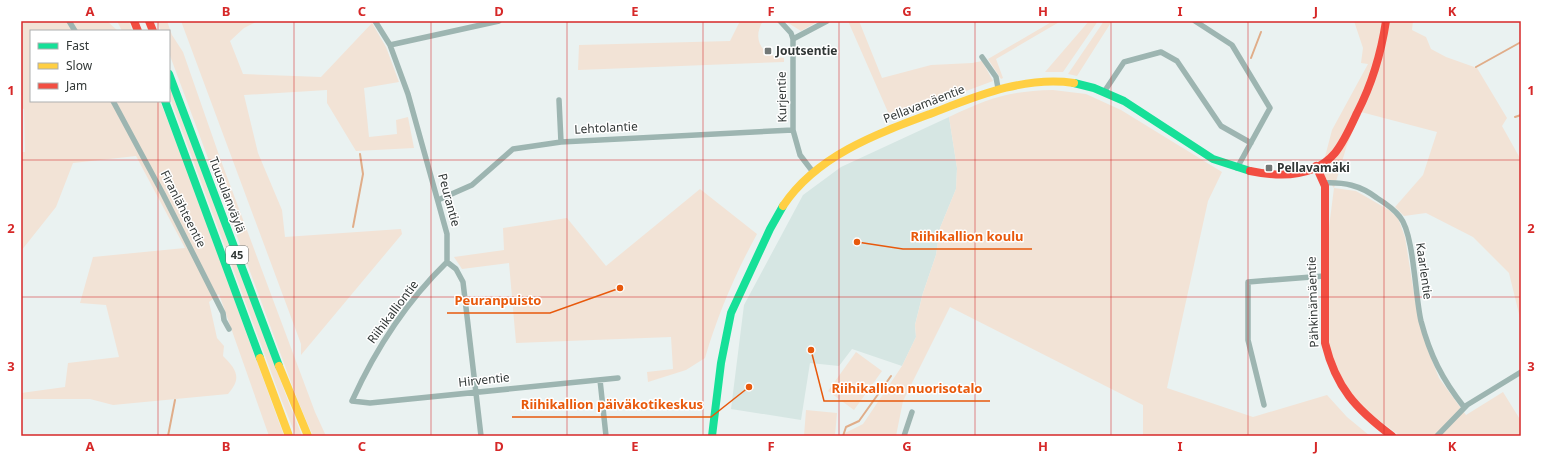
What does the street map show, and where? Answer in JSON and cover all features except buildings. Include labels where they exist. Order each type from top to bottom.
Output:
[{"type":"street","points":[[70,21],[74,30]]},
{"type":"street","name":"Peurantie","points":[[375,21],[390,45],[408,94],[447,234],[447,262]]},
{"type":"street","points":[[390,45],[499,21]]},
{"type":"street","points":[[780,21],[791,33],[793,39],[827,21]]},
{"type":"street","points":[[1195,21],[1232,45],[1270,108],[1237,168]]},
{"type":"street","name":"Pellavamäentie","points":[[712,436],[724,347],[733,308],[776,220],[799,186],[813,172],[851,148],[887,130],[998,88],[1032,81],[1049,81],[1070,83],[1104,92],[1130,106],[1213,159],[1237,168],[1291,175],[1328,160],[1335,153],[1368,93],[1376,74],[1386,21]]},
{"type":"street","name":"Kurjentie","points":[[793,39],[793,130],[800,154],[813,172]]},
{"type":"street","points":[[1104,92],[1124,62],[1162,52],[1178,61],[1221,126],[1251,143]]},
{"type":"street","points":[[982,57],[996,77],[998,88]]},
{"type":"street","name":"Tuusulanväylä","points":[[170,77],[279,367],[308,436]]},
{"type":"street","points":[[559,100],[561,142]]},
{"type":"street","name":"Firanlähteentie","points":[[114,102],[163,194],[223,313],[228,329]]},
{"type":"street","name":"45","points":[[165,102],[290,436]]},
{"type":"street","name":"Lehtolantie","points":[[438,200],[472,185],[513,149],[561,142],[793,130]]},
{"type":"street","name":"Pähkinämäentie","points":[[1316,166],[1325,186],[1325,343],[1329,364],[1335,377],[1356,408],[1392,436]]},
{"type":"street","name":"Kaarlentie","points":[[1323,183],[1342,182],[1363,189],[1394,210],[1403,221],[1410,246],[1418,303],[1432,354],[1440,373],[1464,407]]},
{"type":"street","points":[[447,262],[456,269],[463,282],[481,436]]},
{"type":"street","name":"Riihikalliontie","points":[[352,401],[372,358],[389,330],[447,262]]},
{"type":"street","points":[[1264,405],[1248,340],[1248,282],[1324,276]]},
{"type":"street","points":[[1438,436],[1464,407],[1521,372]]},
{"type":"street","name":"Hirventie","points":[[352,401],[370,403],[618,378]]},
{"type":"street","points":[[600,380],[606,436]]},
{"type":"street","points":[[904,436],[912,412]]},
{"type":"shaded area","points":[[21,21],[107,21],[117,30],[30,30],[30,102],[160,102],[186,167],[284,436],[269,436],[219,294],[209,302],[217,338],[224,346],[223,356],[232,366],[236,374],[235,383],[228,394],[113,405],[90,399],[21,399],[21,393],[65,387],[68,363],[119,357],[106,305],[80,303],[93,257],[185,248],[136,156],[73,163],[56,207],[21,251],[21,152],[25,152],[24,109],[21,108]]},
{"type":"shaded area","points":[[117,21],[129,21],[132,30],[122,30]]},
{"type":"shaded area","points":[[157,21],[167,21],[172,35],[183,52],[220,158],[315,412],[326,436],[313,436],[298,401],[170,56],[170,30],[161,30]]},
{"type":"shaded area","points":[[181,21],[258,21],[244,28],[230,41],[243,74],[321,77],[372,23],[386,47],[399,82],[364,88],[369,137],[397,134],[396,120],[408,117],[414,148],[356,151],[327,103],[327,90],[244,95],[258,153],[282,210],[285,237],[401,229],[402,234],[301,355],[301,344]]},
{"type":"shaded area","points":[[740,21],[763,21],[758,35],[761,46],[770,54],[784,58],[784,62],[578,70],[579,45],[730,41]]},
{"type":"shaded area","points":[[785,21],[819,21],[801,31]]},
{"type":"shaded area","points":[[848,21],[859,21],[882,78],[931,65],[972,63],[982,61],[993,81],[891,119]]},
{"type":"shaded area","points":[[1053,21],[1061,21],[996,59],[1003,78],[1001,79],[988,59]]},
{"type":"shaded area","points":[[1089,21],[1098,21],[1063,72],[1045,72]]},
{"type":"shaded area","points":[[1104,21],[1112,21],[1077,76],[1068,74]]},
{"type":"shaded area","points":[[1354,21],[1413,21],[1412,30],[1426,37],[1431,49],[1446,57],[1477,68],[1507,118],[1502,126],[1521,160],[1521,322],[1509,273],[1473,237],[1426,213],[1404,216],[1395,207],[1423,175],[1437,132],[1361,112],[1347,145],[1334,188],[1326,178],[1320,176],[1332,130],[1368,64],[1361,63],[1363,48]]},
{"type":"shaded area","points":[[170,84],[302,436],[296,436],[170,98]]},
{"type":"shaded area","points":[[1053,90],[1086,94],[1121,110],[1222,172],[1208,201],[1167,388],[1253,417],[1327,395],[1347,417],[1370,436],[1143,436],[1143,405],[950,307],[903,401],[896,436],[843,436],[843,434],[863,424],[902,366],[916,337],[915,325],[923,293],[936,255],[940,228],[956,189],[957,168],[949,117],[988,100],[1011,94]]},
{"type":"shaded area","points":[[949,117],[957,168],[956,189],[940,228],[936,255],[923,293],[915,325],[916,337],[902,366],[852,349],[839,366],[810,363],[801,420],[731,409],[744,305],[803,195],[841,167]]},
{"type":"shaded area","points":[[1334,188],[1356,191],[1389,210],[1398,218],[1405,237],[1415,300],[1427,348],[1439,378],[1466,415],[1503,392],[1521,421],[1521,436],[1400,436],[1359,405],[1338,375],[1330,354],[1328,338],[1328,235]]},
{"type":"shaded area","points":[[700,189],[757,234],[741,264],[728,294],[705,358],[686,370],[648,382],[647,372],[673,369],[671,337],[516,343],[509,263],[462,269],[454,257],[504,250],[503,228],[567,218],[606,266]]},
{"type":"shaded area","points":[[856,352],[882,371],[854,410],[828,391]]},
{"type":"shaded area","points":[[806,410],[837,413],[835,436],[804,436]]},
{"type":"waterway","points":[[1251,58],[1261,32]]},
{"type":"waterway","points":[[1476,67],[1521,42]]},
{"type":"waterway","points":[[1515,117],[1521,115]]},
{"type":"waterway","points":[[353,227],[363,174],[360,154]]},
{"type":"waterway","points":[[843,436],[846,427],[859,421],[891,376]]},
{"type":"waterway","points":[[168,436],[175,400]]},
{"type":"traffic: fast","points":[[170,77],[279,366]]},
{"type":"traffic: fast","points":[[1074,83],[1094,88],[1124,101],[1213,159],[1250,171]]},
{"type":"traffic: fast","points":[[165,102],[260,358]]},
{"type":"traffic: fast","points":[[712,436],[721,363],[731,313],[770,229],[783,206]]},
{"type":"traffic: slow","points":[[783,206],[812,173],[830,160],[868,139],[889,130],[983,94],[1000,89],[1037,82],[1074,83]]},
{"type":"traffic: slow","points":[[260,358],[289,436]]},
{"type":"traffic: slow","points":[[279,366],[308,436]]},
{"type":"traffic: jam","points":[[134,21],[138,30]]},
{"type":"traffic: jam","points":[[149,21],[153,30]]},
{"type":"traffic: jam","points":[[1250,171],[1284,175],[1296,174],[1317,167],[1327,161],[1335,153],[1347,134],[1367,91],[1379,57],[1386,21]]},
{"type":"traffic: jam","points":[[1316,166],[1325,186],[1325,343],[1335,373],[1349,396],[1358,407],[1392,436]]},
{"type":"place","name":"Joutsentie","points":[[768,51]]},
{"type":"place","name":"Pellavamäki","points":[[1269,168]]},
{"type":"place","name":"Riihikallion koulu","points":[[857,242]]},
{"type":"place","name":"Peuranpuisto","points":[[620,288]]},
{"type":"place","name":"Riihikallion nuorisotalo","points":[[811,350]]},
{"type":"place","name":"Riihikallion päiväkotikeskus","points":[[749,387]]}]
